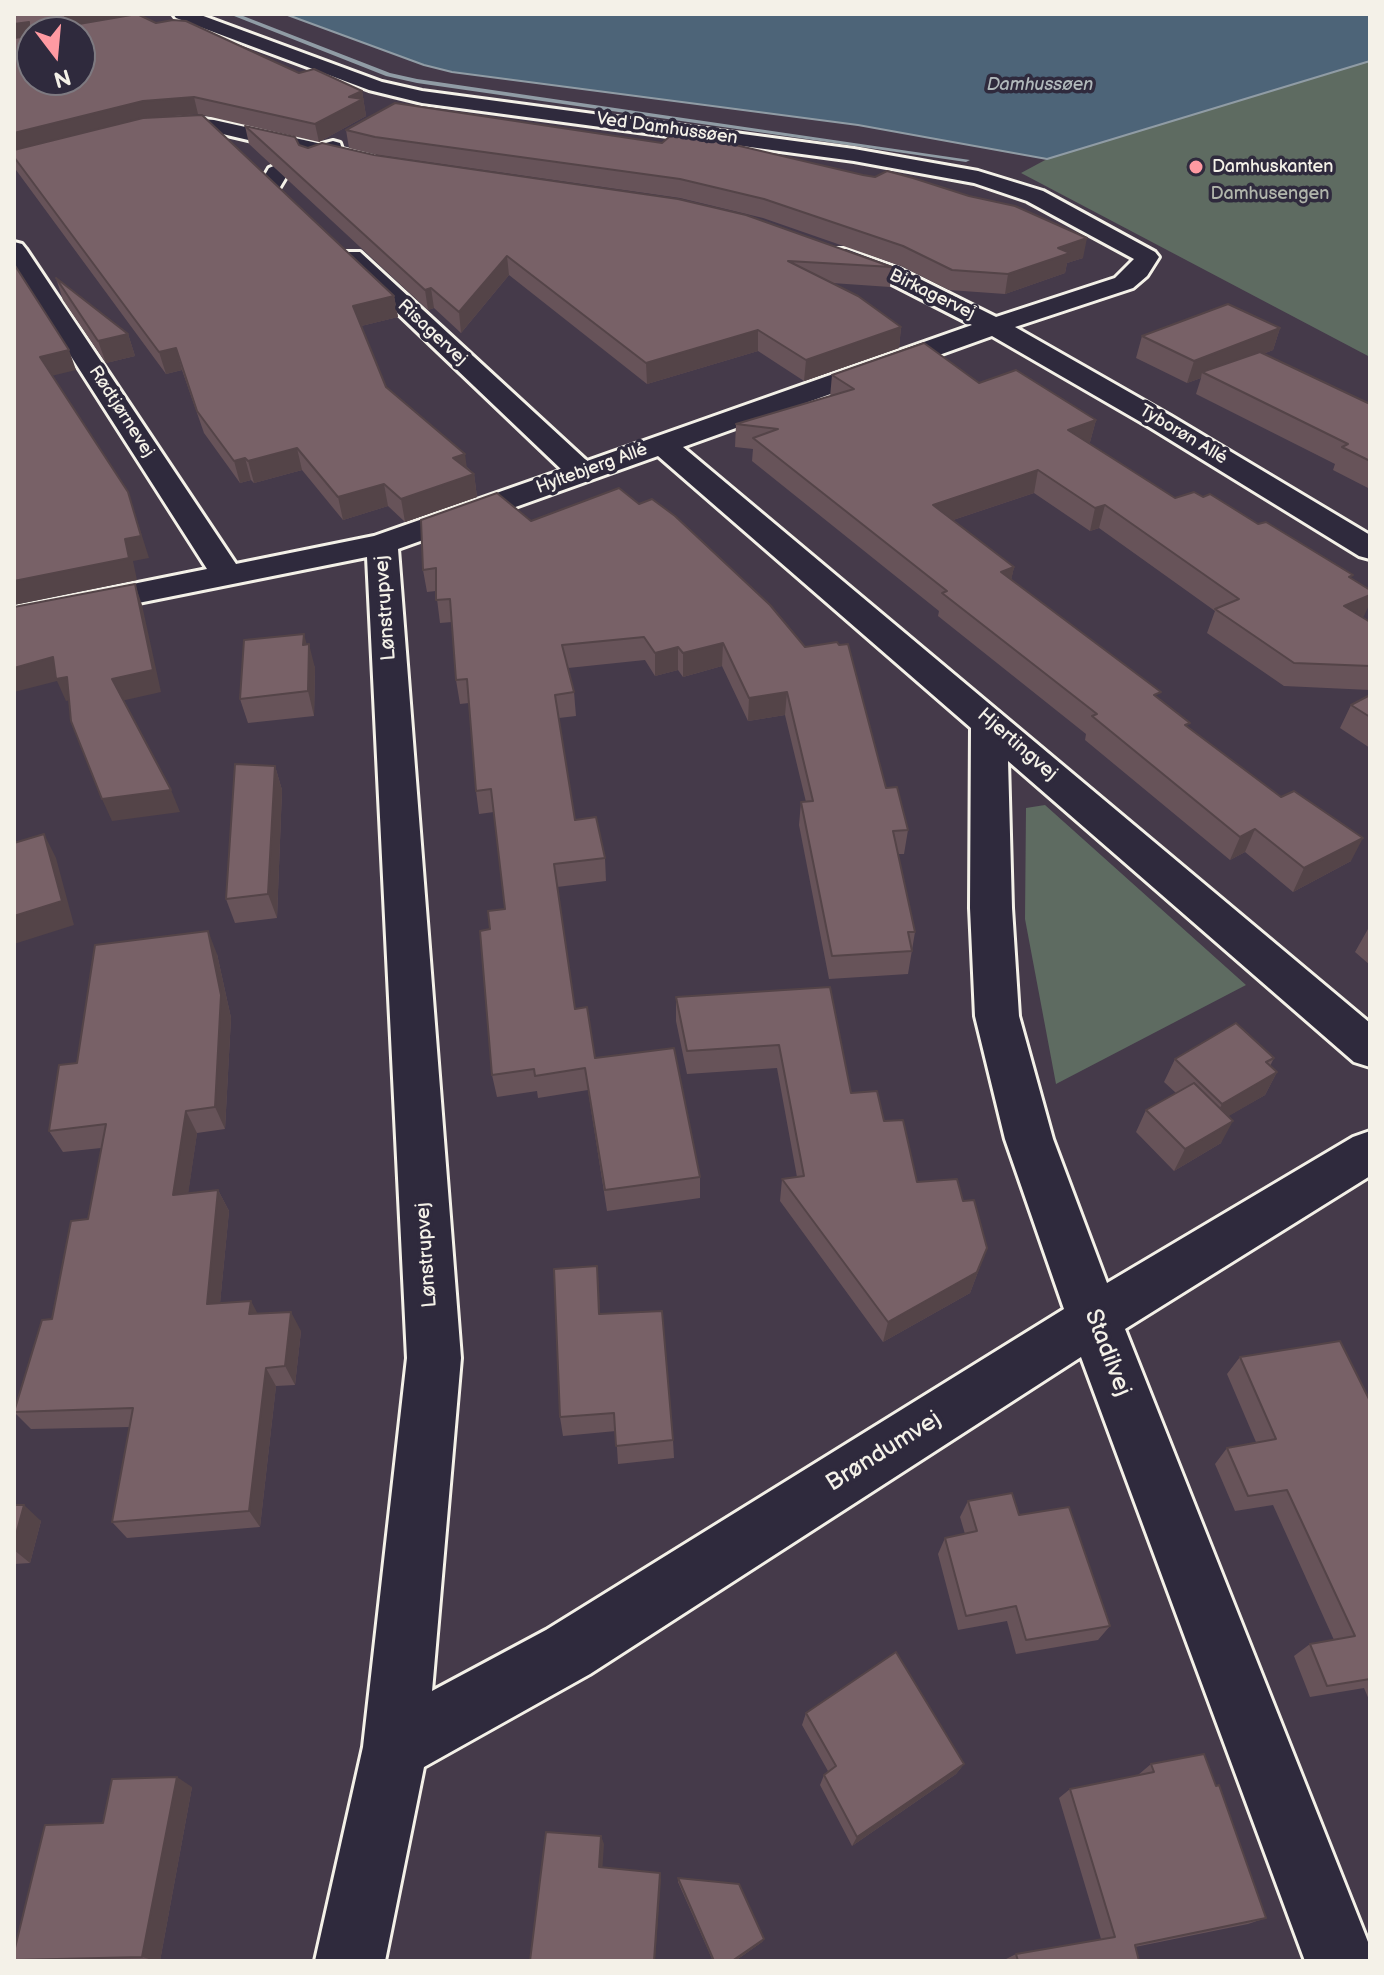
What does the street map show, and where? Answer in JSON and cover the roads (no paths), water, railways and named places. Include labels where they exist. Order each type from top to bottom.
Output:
[{"type":"street","name":"Ved Damhussøen","points":[[177,15],[376,86],[422,97],[854,155],[978,177],[1035,196],[1147,257]]},
{"type":"street","points":[[395,112],[422,97]]},
{"type":"street","points":[[133,131],[179,123],[214,126],[391,166]]},
{"type":"street","points":[[214,126],[295,204]]},
{"type":"street","points":[[272,182],[277,173],[354,135]]},
{"type":"street","name":"Risagervej","points":[[330,236],[582,473]]},
{"type":"street","name":"Birkagervej","points":[[817,247],[891,274],[994,326]]},
{"type":"street","name":"Rødtjørnevej","points":[[14,249],[228,576]]},
{"type":"street","name":"Hyltebjerg Allé","points":[[14,618],[382,544],[994,326],[1124,283],[1138,271],[1147,257]]},
{"type":"street","name":"Tyborøn Allé","points":[[994,326],[1161,422],[1370,549]]},
{"type":"street","name":"Hjertingvej","points":[[662,444],[989,720],[1370,1049]]},
{"type":"street","name":"Lønstrupvej","points":[[350,1961],[395,1747],[434,1358],[382,544]]},
{"type":"street","name":"Stadilvej","points":[[989,720],[991,908],[997,1016],[1029,1139],[1094,1319],[1340,1961]]},
{"type":"street","name":"Brøndumvej","points":[[395,1747],[568,1652],[1094,1319],[1370,1151]]},
{"type":"water","name":"Damhussøen","points":[[285,14],[1370,14],[1370,61],[1047,159],[858,125],[452,72],[424,65]]},
{"type":"waterway","points":[[232,14],[388,75],[417,81],[966,160]]},
{"type":"place","name":"Damhuskanten","points":[[1196,167]]},
{"type":"park label","name":"Damhusengen","points":[[1270,194]]}]
